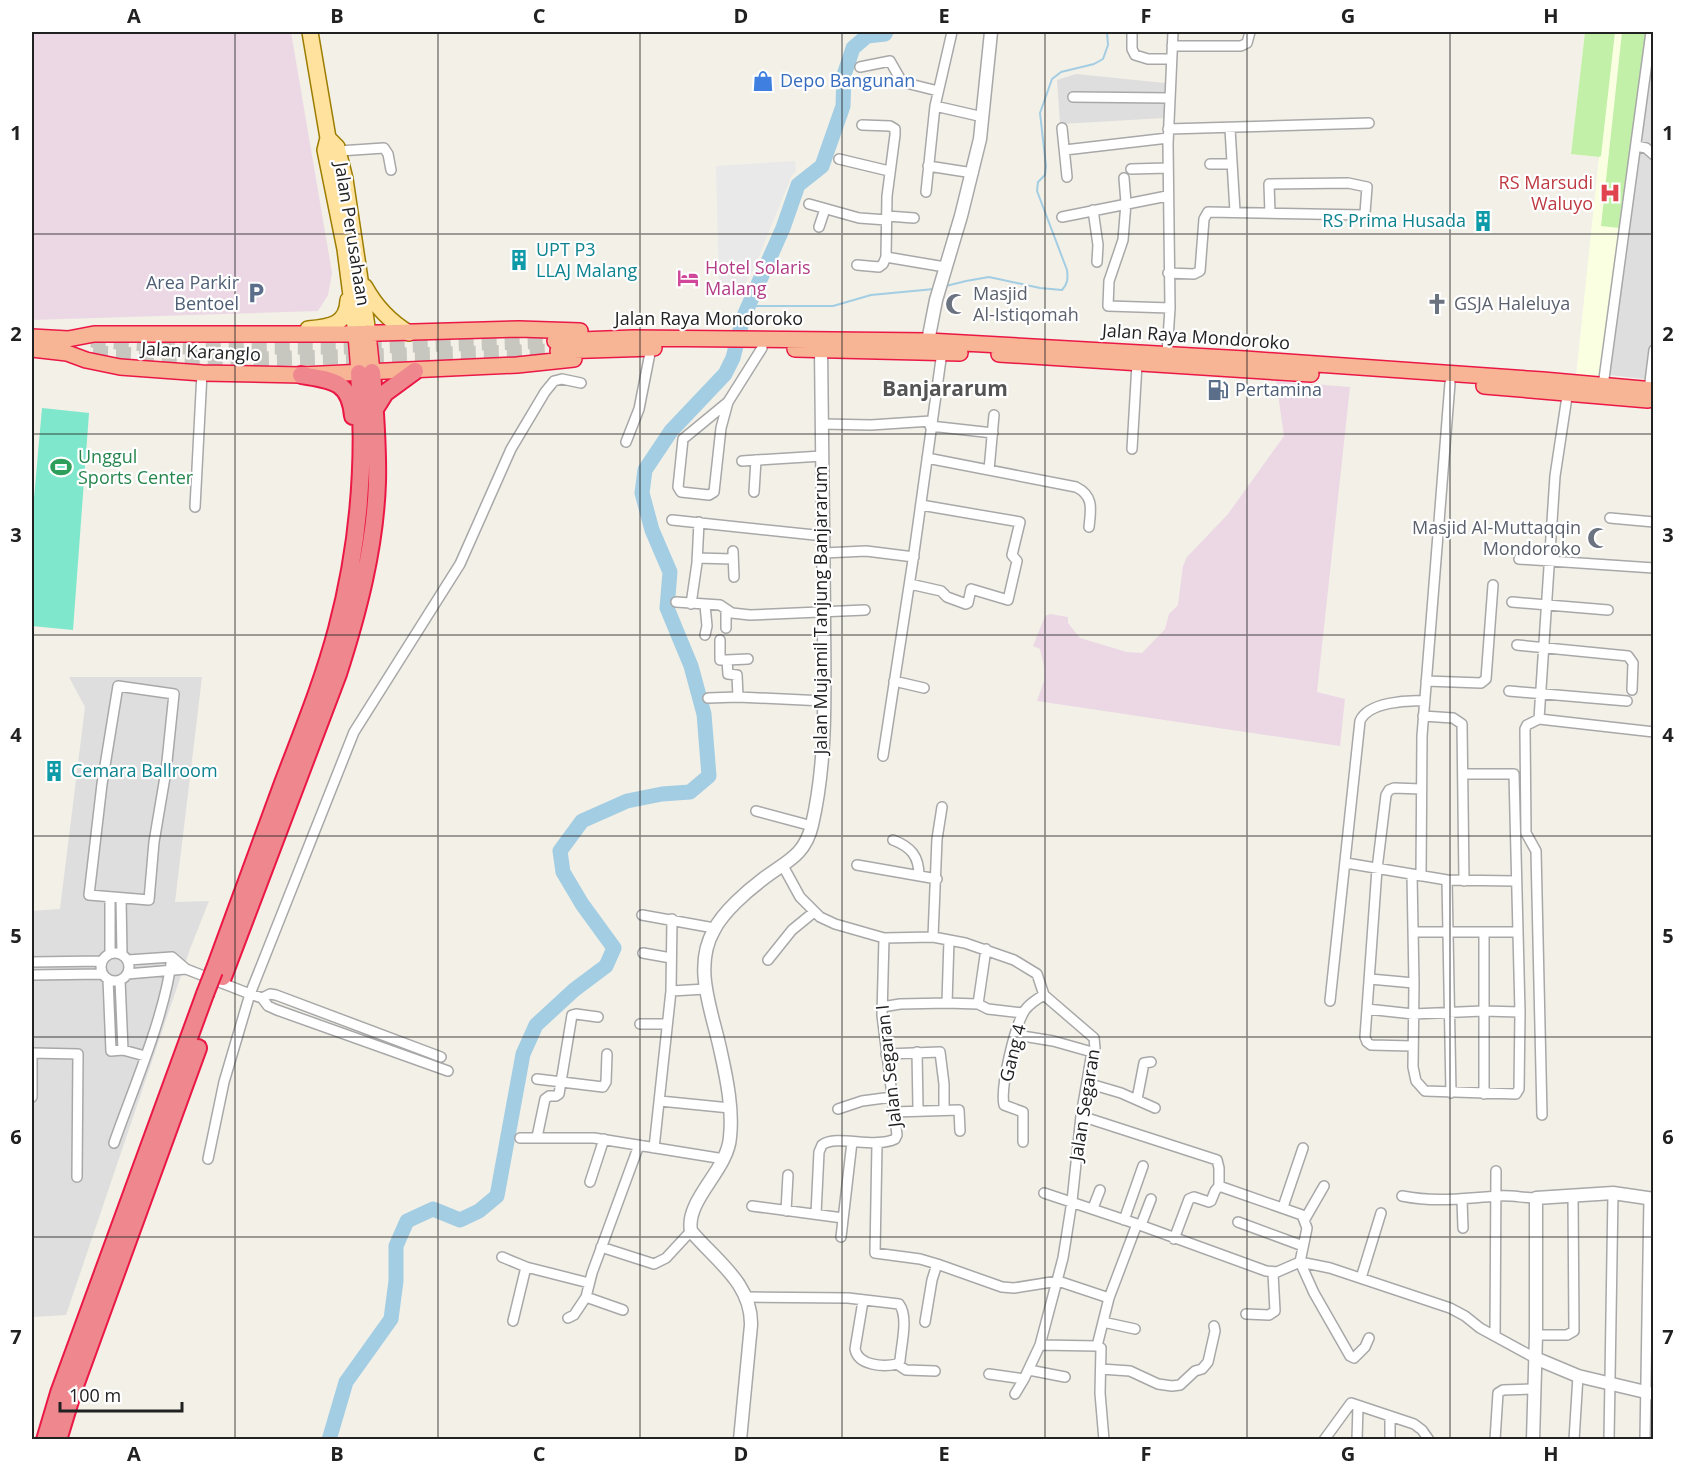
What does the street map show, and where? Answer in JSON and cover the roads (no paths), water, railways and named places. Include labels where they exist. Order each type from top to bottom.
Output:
[{"type":"highway","name":"Jalan Raya Mondoroko","points":[[362,333],[519,329],[591,333],[610,344],[651,348],[719,343]]},
{"type":"highway","name":"Jalan Karanglo","points":[[32,349],[67,346],[94,334],[201,336],[243,333],[362,333]]},
{"type":"highway","points":[[219,974],[337,630],[358,511],[365,373],[362,333]]},
{"type":"highway","name":"Jalan Karanglo","points":[[32,337],[67,346],[86,360],[120,367],[202,373],[301,375],[365,373]]},
{"type":"highway","name":"Jalan Raya Mondoroko","points":[[557,346],[928,341],[1167,354],[1192,361]]},
{"type":"highway","name":"Jalan Raya Mondoroko","points":[[365,373],[553,362],[586,358],[610,344]]},
{"type":"highway","name":"Jalan Raya Mondoroko","points":[[754,344],[821,349],[942,352],[1137,364],[1192,361],[1568,388],[1603,386],[1652,393]]},
{"type":"highway","points":[[67,346],[92,347]]},
{"type":"highway","name":"Jalan Raya Mondoroko","points":[[1244,364],[1450,382],[1652,393]]},
{"type":"highway","points":[[375,409],[385,393],[415,370]]},
{"type":"highway","points":[[45,1440],[59,1393],[210,997],[338,674],[350,634],[368,560],[377,483],[375,409],[365,373]]},
{"type":"highway","points":[[301,375],[334,382],[345,388],[353,409],[356,453],[353,507],[341,578],[329,628],[326,666]]},
{"type":"highway","points":[[58,1440],[210,997]]},
{"type":"main road","name":"Jalan Perusahaan","points":[[310,32],[328,138],[326,150],[355,280]]},
{"type":"main road","name":"Jalan Perusahaan","points":[[328,138],[339,151],[362,333]]},
{"type":"main road","points":[[355,280],[381,312],[409,333]]},
{"type":"main road","points":[[243,333],[324,328],[338,322],[347,312],[355,280]]},
{"type":"street","points":[[926,192],[935,106],[952,32]]},
{"type":"street","points":[[928,341],[936,300],[973,173],[983,117],[991,32]]},
{"type":"street","points":[[1132,32],[1132,49],[1135,56],[1171,59]]},
{"type":"street","points":[[1167,354],[1170,308],[1168,134],[1173,32]]},
{"type":"street","points":[[1172,46],[1244,46],[1250,32]]},
{"type":"street","points":[[1603,386],[1652,32]]},
{"type":"street","points":[[860,67],[890,61],[902,82],[938,91]]},
{"type":"street","points":[[1073,97],[1169,98]]},
{"type":"street","points":[[935,106],[983,117]]},
{"type":"street","points":[[1065,150],[1168,134],[1369,123]]},
{"type":"street","points":[[858,265],[879,267],[886,257],[889,171],[895,135],[895,129],[890,126],[862,125]]},
{"type":"street","points":[[1062,128],[1067,177]]},
{"type":"street","points":[[1230,129],[1235,211]]},
{"type":"street","points":[[1636,146],[1651,149]]},
{"type":"street","points":[[339,151],[384,148],[388,154],[391,170]]},
{"type":"street","points":[[839,159],[889,171]]},
{"type":"street","points":[[1210,164],[1232,164]]},
{"type":"street","points":[[928,166],[973,173]]},
{"type":"street","points":[[1131,169],[1168,168]]},
{"type":"street","points":[[1124,178],[1126,203],[1123,240],[1109,281],[1108,306],[1170,308]]},
{"type":"street","points":[[1168,273],[1194,274],[1200,271],[1205,214],[1213,211],[1235,211],[1270,213],[1363,215],[1367,187],[1348,183],[1269,184],[1270,213]]},
{"type":"street","points":[[1062,217],[1167,196]]},
{"type":"street","points":[[809,204],[859,218],[914,218]]},
{"type":"street","points":[[819,227],[825,210]]},
{"type":"street","points":[[1093,210],[1098,245],[1096,262]]},
{"type":"street","points":[[886,257],[945,267]]},
{"type":"street","points":[[728,402],[702,425],[686,435],[681,443],[678,487],[680,491],[709,495],[714,492],[721,428],[728,402],[754,344]]},
{"type":"street","points":[[626,442],[639,409],[651,348]]},
{"type":"street","name":"Jalan Mujamil Tanjung Banjararum","points":[[695,1236],[690,1223],[694,1209],[724,1159],[730,1137],[730,1108],[721,1054],[706,989],[703,962],[705,950],[714,928],[743,896],[804,847],[812,826],[820,775],[825,701],[821,349]]},
{"type":"street","points":[[883,756],[910,584],[942,352]]},
{"type":"street","points":[[1652,393],[1653,354]]},
{"type":"street","points":[[1132,449],[1137,364]]},
{"type":"street","points":[[195,507],[202,373]]},
{"type":"street","points":[[208,1159],[224,1082],[250,994],[354,732],[460,564],[512,449],[545,392],[554,381],[562,379],[581,383]]},
{"type":"street","points":[[1450,382],[1423,716],[1413,932],[1413,1073],[1419,1087],[1425,1091],[1513,1095],[1519,1091],[1520,1012],[1514,774]]},
{"type":"street","points":[[1539,719],[1555,476],[1568,388]]},
{"type":"street","points":[[989,470],[994,415]]},
{"type":"street","points":[[822,424],[931,423],[993,433]]},
{"type":"street","points":[[702,425],[721,428]]},
{"type":"street","points":[[742,461],[822,456]]},
{"type":"street","points":[[927,458],[1069,485],[1081,490],[1090,498],[1089,527]]},
{"type":"street","points":[[754,492],[756,460]]},
{"type":"street","points":[[910,584],[941,591],[947,597],[966,604],[971,589],[1008,600],[1017,561],[1012,555],[1022,522],[921,505]]},
{"type":"street","points":[[1610,518],[1653,522]]},
{"type":"street","points":[[672,520],[824,536]]},
{"type":"street","points":[[691,604],[699,522]]},
{"type":"street","points":[[824,553],[866,551],[914,556]]},
{"type":"street","points":[[697,558],[733,555],[735,577]]},
{"type":"street","points":[[1519,559],[1653,568]]},
{"type":"street","points":[[1426,681],[1481,683],[1486,679],[1493,585]]},
{"type":"street","points":[[676,602],[720,606],[732,613],[750,615],[865,610]]},
{"type":"street","points":[[1512,602],[1608,610]]},
{"type":"street","points":[[705,605],[707,626],[704,630],[705,635]]},
{"type":"street","points":[[726,609],[726,628]]},
{"type":"street","points":[[720,640],[720,660],[748,659]]},
{"type":"street","points":[[1517,645],[1628,656],[1633,663],[1632,690]]},
{"type":"street","points":[[727,660],[728,674],[736,674],[738,678],[738,698]]},
{"type":"street","points":[[894,681],[924,688]]},
{"type":"street","points":[[118,686],[174,694],[166,771],[154,842],[149,900],[111,897],[89,896],[102,784],[118,686]]},
{"type":"street","points":[[1509,691],[1627,701]]},
{"type":"street","points":[[708,698],[825,701]]},
{"type":"street","points":[[1330,1001],[1346,863],[1358,727],[1361,717],[1374,709],[1396,702],[1425,701]]},
{"type":"street","points":[[1423,716],[1453,718],[1462,724],[1464,881]]},
{"type":"street","points":[[1542,1115],[1536,850],[1526,836],[1525,729],[1527,724],[1539,719],[1653,732]]},
{"type":"street","points":[[1463,774],[1525,774]]},
{"type":"street","points":[[1412,1046],[1371,1045],[1365,1036],[1377,868],[1387,792],[1394,788],[1421,789]]},
{"type":"street","points":[[933,937],[937,839],[942,807]]},
{"type":"street","points":[[756,811],[812,826]]},
{"type":"street","points":[[893,840],[913,852],[919,866],[919,876]]},
{"type":"street","points":[[1346,863],[1447,880],[1515,881]]},
{"type":"street","points":[[857,865],[937,879]]},
{"type":"street","name":"Jalan Segaran","points":[[783,866],[800,897],[814,912],[835,924],[884,938],[933,937],[949,940],[986,949],[1014,960],[1034,972],[1039,977],[1044,995],[1093,1036],[1095,1046],[1081,1116],[1072,1202],[1058,1281],[1040,1345],[1015,1394]]},
{"type":"street","points":[[1447,880],[1450,932],[1451,1093]]},
{"type":"street","points":[[111,897],[110,953],[102,961],[101,968],[106,976],[111,1051],[123,1050],[144,1056]]},
{"type":"street","points":[[121,898],[125,957],[129,968],[123,977],[123,1050]]},
{"type":"street","points":[[768,960],[792,930],[814,912]]},
{"type":"street","points":[[642,915],[714,928]]},
{"type":"street","points":[[654,1148],[671,991],[672,919]]},
{"type":"street","points":[[1413,932],[1517,932]]},
{"type":"street","points":[[1484,932],[1484,1094]]},
{"type":"street","name":"Jalan Segaran I","points":[[877,1143],[891,1141],[896,1137],[882,1007],[884,938]]},
{"type":"street","points":[[947,1003],[949,940]]},
{"type":"street","points":[[978,1004],[986,949]]},
{"type":"street","points":[[110,953],[125,957],[172,957],[186,969],[262,998],[268,1006],[277,1010],[448,1071]]},
{"type":"street","points":[[643,953],[671,958]]},
{"type":"street","points":[[114,1143],[171,972],[172,957]]},
{"type":"street","points":[[32,962],[102,961]]},
{"type":"street","points":[[32,975],[123,977],[186,969]]},
{"type":"street","points":[[1370,980],[1414,983]]},
{"type":"street","points":[[671,991],[706,989]]},
{"type":"street","points":[[262,998],[270,994],[276,995],[441,1057]]},
{"type":"street","name":"Gang 4","points":[[1023,1142],[1023,1112],[1004,1105],[1002,1098],[1006,1072],[1023,1013],[1044,995]]},
{"type":"street","points":[[882,1007],[900,1004],[978,1004],[988,1009],[1023,1013]]},
{"type":"street","points":[[1367,1010],[1413,1014],[1520,1012]]},
{"type":"street","points":[[537,1137],[545,1099],[559,1094],[572,1015],[598,1017]]},
{"type":"street","points":[[640,1024],[666,1024]]},
{"type":"street","points":[[354,1038],[358,1027]]},
{"type":"street","points":[[1016,1035],[1053,1041],[1092,1052]]},
{"type":"street","points":[[886,1054],[938,1051],[941,1053],[944,1110]]},
{"type":"street","points":[[917,1052],[918,1108]]},
{"type":"street","points":[[32,1097],[32,1053],[78,1054],[77,1177]]},
{"type":"street","points":[[537,1079],[561,1084],[603,1087],[606,1082],[607,1054]]},
{"type":"street","points":[[1137,1100],[1144,1063],[1151,1062]]},
{"type":"street","points":[[1087,1083],[1155,1108]]},
{"type":"street","points":[[838,1109],[862,1101],[892,1097]]},
{"type":"street","points":[[660,1101],[730,1108]]},
{"type":"street","points":[[894,1112],[960,1110],[960,1131]]},
{"type":"street","points":[[1081,1116],[1214,1158],[1218,1164],[1219,1186],[1210,1202],[1194,1197],[1188,1200],[1174,1239]]},
{"type":"street","points":[[520,1138],[604,1139],[724,1159]]},
{"type":"street","points":[[590,1182],[604,1139]]},
{"type":"street","points":[[816,1214],[819,1152],[822,1145],[831,1141],[877,1143],[875,1253],[920,1259],[1002,1287],[1014,1288],[1058,1281],[1109,1298]]},
{"type":"street","points":[[841,1237],[852,1142]]},
{"type":"street","points":[[568,1318],[574,1315],[586,1297],[601,1247],[639,1145]]},
{"type":"street","points":[[1283,1207],[1303,1148]]},
{"type":"street","points":[[1124,1220],[1143,1166]]},
{"type":"street","points":[[1495,1336],[1496,1171]]},
{"type":"street","points":[[786,1211],[788,1175]]},
{"type":"street","points":[[1219,1186],[1302,1215],[1307,1228],[1300,1262],[1314,1293],[1348,1354],[1353,1358],[1359,1355],[1369,1338]]},
{"type":"street","points":[[1305,1220],[1324,1186]]},
{"type":"street","points":[[1093,1208],[1100,1190]]},
{"type":"street","points":[[1044,1193],[1139,1224],[1174,1239],[1273,1273],[1300,1262],[1315,1264],[1361,1278],[1450,1308],[1535,1359],[1578,1376],[1649,1393]]},
{"type":"street","points":[[1609,1440],[1612,1193]]},
{"type":"street","points":[[1402,1196],[1431,1201],[1497,1196],[1536,1198],[1612,1193],[1651,1198],[1649,1393],[1645,1440]]},
{"type":"street","points":[[1536,1335],[1567,1335],[1574,1331],[1573,1195]]},
{"type":"street","points":[[1533,1440],[1536,1198]]},
{"type":"street","points":[[1097,1346],[1109,1298],[1151,1199]]},
{"type":"street","points":[[1462,1200],[1463,1228]]},
{"type":"street","points":[[752,1206],[843,1218]]},
{"type":"street","points":[[1361,1278],[1381,1213]]},
{"type":"street","points":[[1238,1222],[1303,1246]]},
{"type":"street","points":[[601,1247],[654,1264],[666,1258],[695,1236],[737,1281],[751,1309],[740,1440]]},
{"type":"street","points":[[502,1257],[526,1268],[589,1283]]},
{"type":"street","points":[[925,1322],[937,1264]]},
{"type":"street","points":[[513,1321],[526,1268]]},
{"type":"street","points":[[1245,1314],[1269,1315],[1275,1311],[1273,1273]]},
{"type":"street","points":[[586,1297],[622,1310]]},
{"type":"street","points":[[747,1297],[896,1303],[902,1309],[904,1319],[900,1360],[897,1364]]},
{"type":"street","points":[[855,1300],[855,1349],[856,1355],[863,1362],[897,1364],[906,1370],[935,1371]]},
{"type":"street","points":[[1103,1322],[1135,1329]]},
{"type":"street","points":[[1101,1369],[1130,1371],[1158,1384],[1180,1385],[1195,1371],[1205,1367],[1208,1362],[1215,1331],[1214,1326]]},
{"type":"street","points":[[1040,1345],[1097,1346],[1101,1348],[1104,1440]]},
{"type":"street","points":[[989,1374],[1065,1377]]},
{"type":"street","points":[[1574,1440],[1578,1376]]},
{"type":"street","points":[[1495,1440],[1498,1393],[1503,1390],[1533,1389]]},
{"type":"street","points":[[1324,1440],[1351,1403],[1419,1427],[1428,1439]]},
{"type":"street","points":[[1357,1440],[1358,1406]]},
{"type":"street","points":[[1390,1416],[1390,1440]]},
{"type":"waterway","points":[[329,1440],[346,1382],[391,1319],[396,1281],[396,1246],[407,1221],[433,1209],[460,1220],[479,1211],[497,1196],[523,1054],[536,1025],[574,990],[606,966],[614,948],[582,904],[563,872],[560,851],[582,821],[627,801],[662,794],[690,792],[709,776],[704,714],[691,666],[667,608],[670,572],[652,530],[642,493],[645,470],[671,431],[725,374],[733,358],[743,318],[783,228],[798,185],[822,166],[843,106],[844,75],[853,48],[867,36],[886,32]]},
{"type":"waterway","points":[[946,286],[989,277],[1040,288],[1062,290],[1067,278],[1067,270],[1037,191],[1038,182],[1045,175],[1046,166],[1040,113],[1052,79],[1061,72],[1094,64],[1103,59],[1108,45],[1107,32]]},
{"type":"waterway","points":[[749,306],[833,306],[871,295],[934,289]]},
{"type":"tunnel","points":[[91,340],[186,347],[341,347],[555,341]]},
{"type":"tunnel","points":[[93,353],[257,359],[558,351]]},
{"type":"place","name":"Depo Bangunan","points":[[763,81]]},
{"type":"place","name":"RS Marsudi Waluyo","points":[[1610,193]]},
{"type":"place","name":"RS Prima Husada","points":[[1483,221]]},
{"type":"place","name":"UPT P3 LLAJ Malang","points":[[519,260]]},
{"type":"place","name":"Hotel Solaris Malang","points":[[688,278]]},
{"type":"place","name":"Area Parkir Bentoel","points":[[256,293]]},
{"type":"place","name":"Masjid Al-Istiqomah","points":[[956,304]]},
{"type":"place","name":"GSJA Haleluya","points":[[1437,304]]},
{"type":"place","name":"Pertamina","points":[[1218,390]]},
{"type":"place","name":"Unggul Sports Center","points":[[61,467]]},
{"type":"place","name":"Masjid Al-Muttaqqin Mondoroko","points":[[1598,538]]},
{"type":"place","name":"Cemara Ballroom","points":[[54,771]]},
{"type":"district","name":"Banjararum","points":[[945,389]]}]
